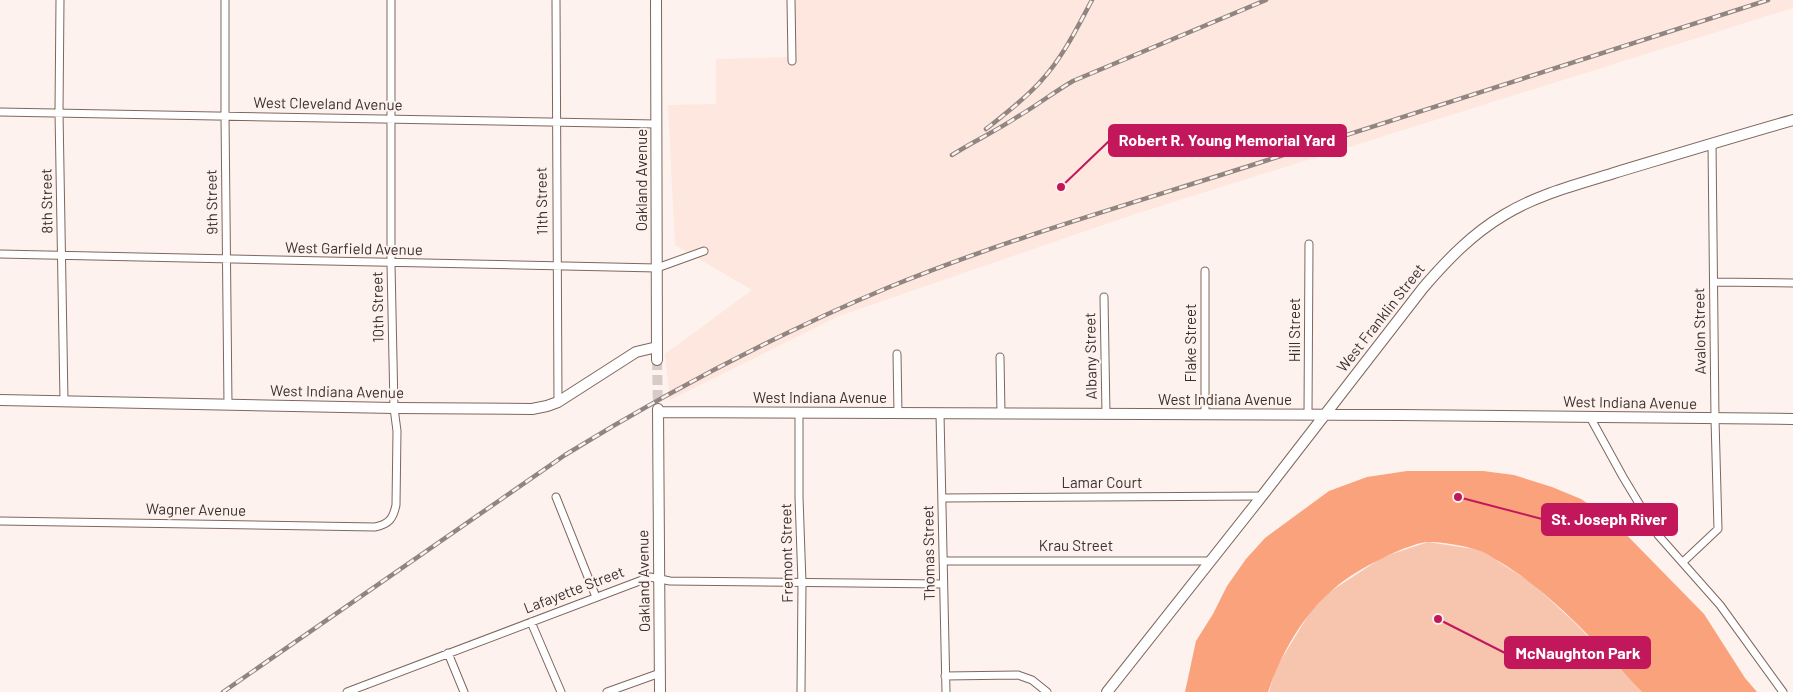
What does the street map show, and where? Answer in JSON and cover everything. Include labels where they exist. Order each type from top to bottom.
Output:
[{"type":"street","name":"8th Street","points":[[60,0],[59,112],[64,401]]},
{"type":"street","name":"9th Street","points":[[225,0],[228,404]]},
{"type":"street","name":"10th Street","points":[[390,521],[394,514],[396,496],[397,431],[394,408],[391,264],[391,0]]},
{"type":"street","name":"11th Street","points":[[556,0],[555,122],[558,402]]},
{"type":"street","name":"Oakland Avenue","points":[[656,0],[657,360]]},
{"type":"street","points":[[791,0],[792,61]]},
{"type":"street","name":"West Cleveland Avenue","points":[[0,112],[656,124]]},
{"type":"street","name":"West Franklin Street","points":[[1107,692],[1442,265],[1462,246],[1484,228],[1524,204],[1552,193],[1793,120]]},
{"type":"street","name":"Avalon Street","points":[[1683,562],[1718,529],[1712,143]]},
{"type":"street","name":"Hill Street","points":[[1308,415],[1309,244]]},
{"type":"street","name":"West Garfield Avenue","points":[[0,254],[391,264],[657,268],[704,251]]},
{"type":"street","name":"Flake Street","points":[[1205,271],[1205,415]]},
{"type":"street","points":[[1714,282],[1793,283]]},
{"type":"street","name":"Albany Street","points":[[1104,297],[1106,415]]},
{"type":"street","name":"West Indiana Avenue","points":[[0,400],[532,409],[558,402],[636,352],[657,347]]},
{"type":"street","points":[[897,354],[898,414]]},
{"type":"street","points":[[1000,357],[1001,414]]},
{"type":"street","name":"Oakland Avenue","points":[[658,410],[660,692]]},
{"type":"street","name":"West Indiana Avenue","points":[[658,410],[898,414],[1324,415],[1793,420]]},
{"type":"street","name":"Fremont Street","points":[[799,413],[802,583],[801,692]]},
{"type":"street","name":"Thomas Street","points":[[940,414],[946,692]]},
{"type":"street","points":[[1590,417],[1618,469],[1658,535],[1720,605],[1783,692]]},
{"type":"street","name":"Lamar Court","points":[[942,498],[1262,496]]},
{"type":"street","points":[[556,497],[596,596]]},
{"type":"street","name":"Wagner Avenue","points":[[0,520],[375,527],[390,521]]},
{"type":"street","name":"Krau Street","points":[[943,561],[1210,561]]},
{"type":"street","name":"Lafayette Street","points":[[347,692],[644,578],[654,577],[670,581],[943,584]]},
{"type":"street","points":[[531,622],[561,692]]},
{"type":"street","points":[[448,653],[464,692]]},
{"type":"street","points":[[608,692],[660,673]]},
{"type":"street","points":[[945,676],[1018,675],[1032,680],[1048,692]]},
{"type":"shaded area","points":[[787,0],[1793,0],[1793,8],[1135,214],[839,316],[670,400],[665,354],[752,290],[675,245],[668,105],[716,104],[716,59],[789,57]]},
{"type":"shaded area","points":[[1407,471],[1483,471],[1514,475],[1552,487],[1581,499],[1610,518],[1704,614],[1745,678],[1757,692],[1642,692],[1575,622],[1520,575],[1481,551],[1455,545],[1428,542],[1413,545],[1385,557],[1362,569],[1330,592],[1316,606],[1293,638],[1283,655],[1268,692],[1185,692],[1196,641],[1213,614],[1227,586],[1246,559],[1265,538],[1329,491],[1367,477]]},
{"type":"shaded area","points":[[1428,542],[1480,550],[1532,583],[1576,624],[1642,692],[1269,692],[1276,668],[1309,614],[1328,593],[1383,557]]},
{"type":"tunnel","points":[[657,360],[658,409]]},
{"type":"railway","points":[[986,129],[1022,100],[1049,72],[1069,42],[1092,0]]},
{"type":"railway","points":[[952,155],[1009,122],[1073,81],[1266,0]]},
{"type":"railway","points":[[223,692],[565,455],[683,386],[845,306],[981,252],[1076,220],[1768,0]]},
{"type":"place","name":"Robert R. Young Memorial Yard","points":[[1061,187]]},
{"type":"place","name":"St. Joseph River","points":[[1458,497]]},
{"type":"place","name":"McNaughton Park","points":[[1438,619]]}]
